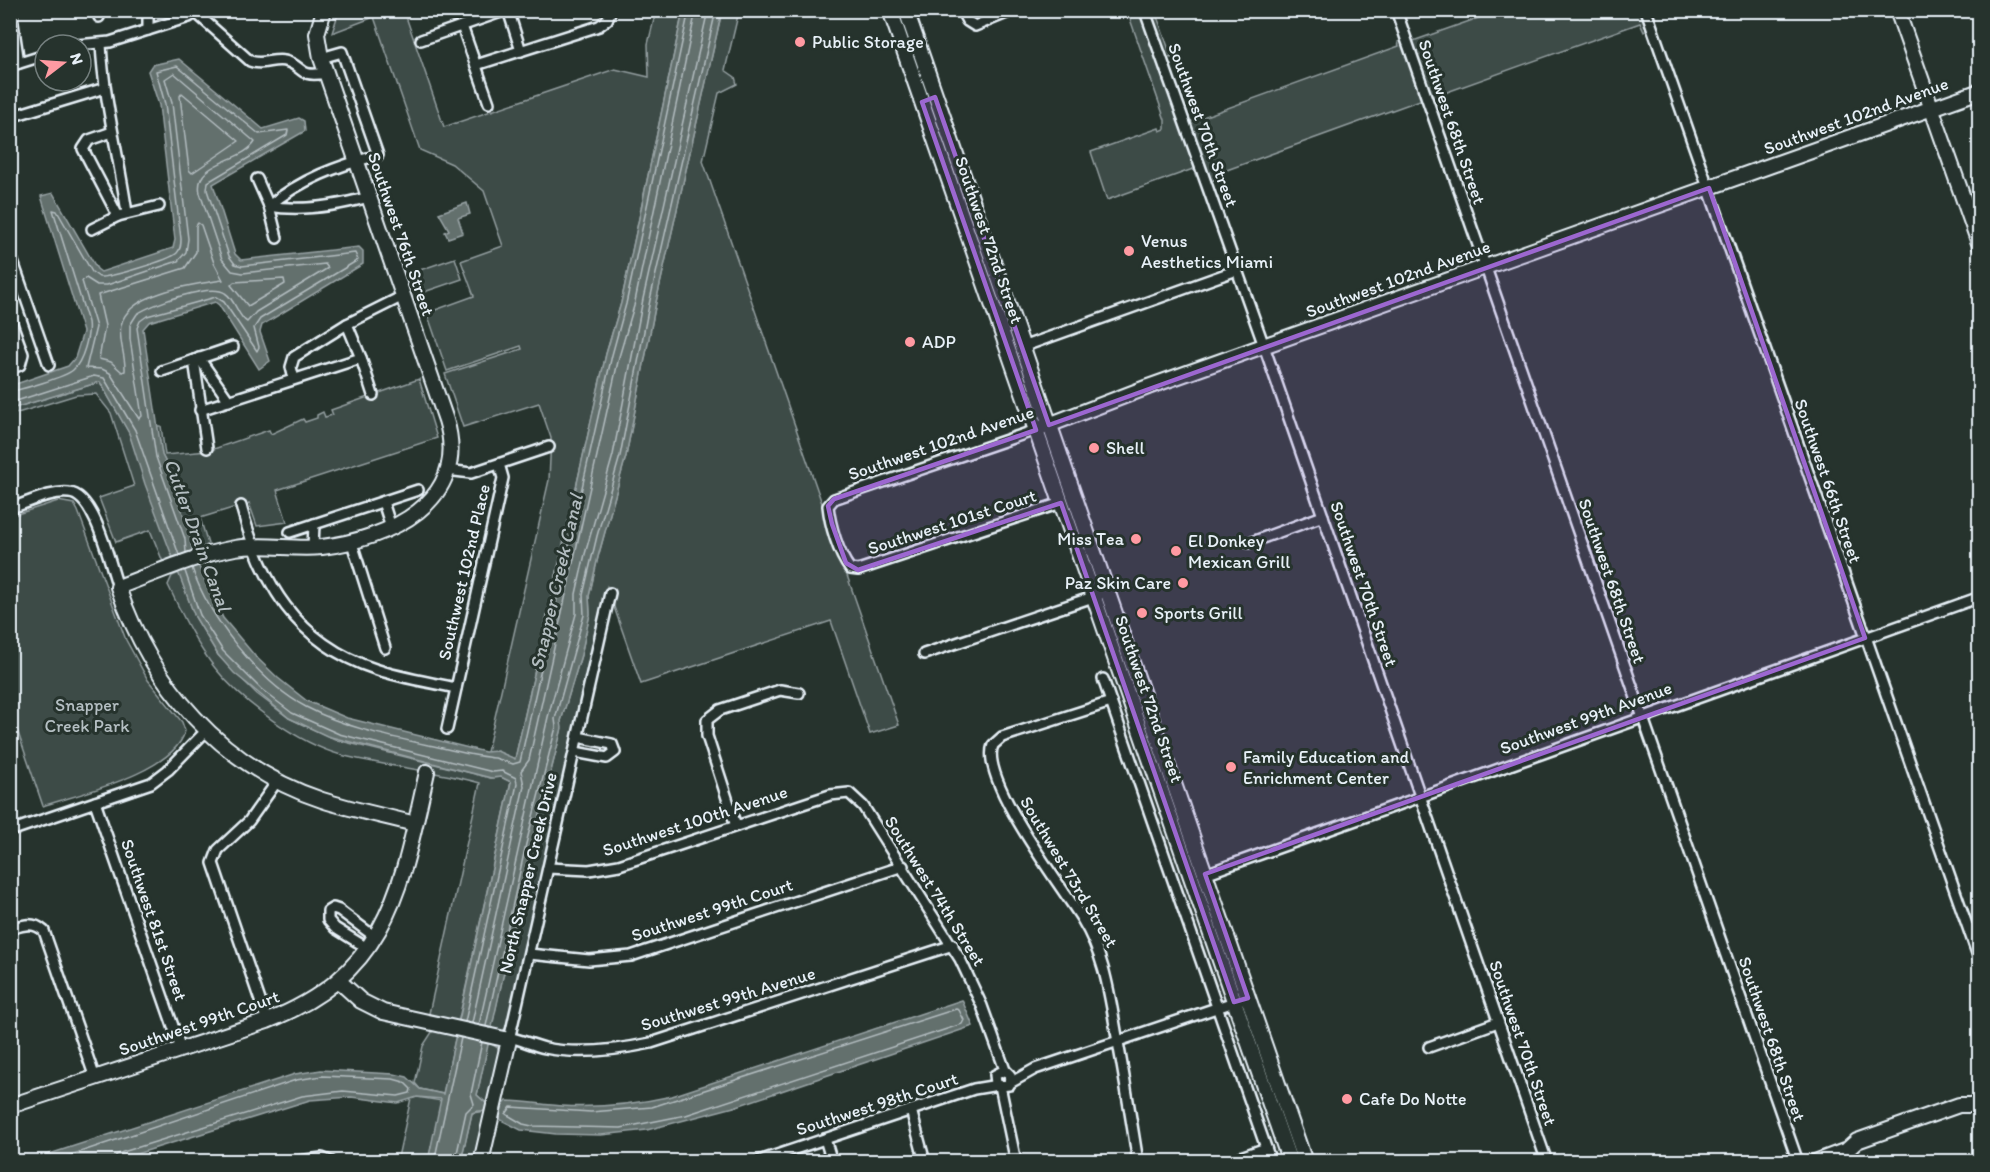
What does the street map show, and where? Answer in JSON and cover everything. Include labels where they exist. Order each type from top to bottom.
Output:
[{"type":"street","points":[[11,10],[15,65],[33,59]]},
{"type":"street","points":[[148,10],[148,30]]},
{"type":"street","name":"Southwest 76th Street","points":[[324,10],[317,34],[321,58],[447,425],[450,448],[447,470]]},
{"type":"street","points":[[421,40],[507,10],[521,51]]},
{"type":"street","name":"Southwest 72nd Street","points":[[890,10],[983,234],[1049,425],[1101,594],[1241,1000],[1290,1140],[1305,1161]]},
{"type":"street","name":"Southwest 72nd Street","points":[[906,10],[961,215],[1061,503],[1101,594]]},
{"type":"street","points":[[961,10],[967,21],[975,26],[1014,10]]},
{"type":"street","name":"Southwest 68th Street","points":[[1396,10],[1798,1161]]},
{"type":"street","name":"Southwest 66th Street","points":[[1646,10],[1980,962]]},
{"type":"street","points":[[1897,10],[1980,246]]},
{"type":"street","points":[[93,44],[148,30],[198,12],[250,61],[260,63],[285,61],[308,75],[326,74]]},
{"type":"street","points":[[476,65],[602,25],[610,12]]},
{"type":"street","name":"Southwest 70th Street","points":[[1147,17],[1264,346],[1546,1161]]},
{"type":"street","points":[[462,26],[489,103]]},
{"type":"street","points":[[101,44],[105,88],[118,157],[122,214]]},
{"type":"street","points":[[269,206],[285,192],[319,174],[378,155],[342,52],[321,58]]},
{"type":"street","points":[[10,117],[105,88]]},
{"type":"street","name":"Southwest 102nd Avenue","points":[[852,570],[844,559],[832,524],[828,506],[830,501],[1036,430],[1264,346],[1980,92]]},
{"type":"street","points":[[112,132],[89,140],[83,149],[122,214]]},
{"type":"street","points":[[257,179],[269,206],[277,238]]},
{"type":"street","points":[[269,206],[290,210],[369,197]]},
{"type":"street","points":[[92,230],[122,214],[159,207]]},
{"type":"street","points":[[961,215],[968,218],[983,234]]},
{"type":"street","points":[[10,253],[49,365]]},
{"type":"street","points":[[1022,347],[1237,270]]},
{"type":"street","points":[[294,379],[291,367],[294,357],[347,324],[404,296]]},
{"type":"street","points":[[10,318],[23,358],[20,365],[10,369]]},
{"type":"street","points":[[347,324],[374,395]]},
{"type":"street","points":[[162,371],[233,347]]},
{"type":"street","points":[[200,410],[361,358]]},
{"type":"street","points":[[196,359],[229,401]]},
{"type":"street","points":[[196,359],[200,410],[207,448]]},
{"type":"street","name":"Southwest 102nd Place","points":[[447,470],[467,474],[549,447]]},
{"type":"street","name":"Southwest 102nd Place","points":[[447,729],[503,478],[499,464]]},
{"type":"street","points":[[118,587],[230,549],[252,545],[313,547],[351,540],[391,527],[407,520],[425,507],[437,493],[447,470]]},
{"type":"street","points":[[290,532],[418,490]]},
{"type":"street","points":[[10,508],[62,493],[73,493],[80,497],[93,515],[133,626],[152,662],[171,690],[206,731],[240,758],[278,780],[321,800],[416,824]]},
{"type":"street","points":[[383,502],[391,527]]},
{"type":"street","name":"Southwest 101st Court","points":[[852,570],[865,568],[1061,503]]},
{"type":"street","name":"Southwest 102nd Place","points":[[241,506],[252,545],[277,596],[302,626],[326,646],[353,661],[376,670],[456,688]]},
{"type":"street","points":[[1248,543],[1323,516]]},
{"type":"street","points":[[313,547],[314,524]]},
{"type":"street","points":[[351,540],[385,648]]},
{"type":"street","name":"North Snapper Creek Drive","points":[[481,1161],[610,593]]},
{"type":"street","points":[[924,654],[1101,594]]},
{"type":"street","name":"Southwest 99th Avenue","points":[[1199,876],[1980,597]]},
{"type":"street","name":"Southwest 72nd Street","points":[[1103,679],[1271,1161]]},
{"type":"street","points":[[736,826],[707,736],[706,723],[720,710],[770,693],[780,690],[800,693]]},
{"type":"street","name":"Southwest 73rd Street","points":[[1111,702],[1007,736],[993,745],[990,753],[992,764],[1012,810],[1081,917],[1100,954],[1118,1041],[1138,1161]]},
{"type":"street","points":[[10,831],[156,779],[206,731]]},
{"type":"street","points":[[574,752],[607,758],[615,752],[612,744],[578,737]]},
{"type":"street","name":"Southwest 99th Court","points":[[10,1106],[267,1021],[297,1007],[339,981],[388,917],[399,889],[427,772]]},
{"type":"street","points":[[267,1021],[218,880],[214,859],[222,846],[256,814],[278,780]]},
{"type":"street","name":"Southwest 100th Avenue","points":[[548,868],[589,870],[620,865],[830,795],[849,793]]},
{"type":"street","name":"Southwest 74th Street","points":[[849,793],[862,806],[953,945],[979,998],[1001,1072]]},
{"type":"street","name":"Southwest 81st Street","points":[[95,802],[181,1049]]},
{"type":"street","name":"Southwest 99th Court","points":[[528,954],[582,960],[630,956],[903,866]]},
{"type":"street","points":[[337,909],[371,942],[335,928],[328,920],[328,911],[337,909]]},
{"type":"street","points":[[10,929],[35,924],[47,937],[95,1078]]},
{"type":"street","name":"Southwest 99th Avenue","points":[[339,981],[375,1010],[490,1037],[532,1043],[544,1048],[586,1050],[651,1043],[953,945]]},
{"type":"street","name":"Southwest 98th Court","points":[[756,1161],[974,1089],[1004,1085],[1035,1069],[1241,1000]]},
{"type":"street","points":[[1429,1047],[1498,1022]]},
{"type":"street","name":"Southwest 98th Court","points":[[974,1089],[1001,1072],[1035,1069]]},
{"type":"street","points":[[1001,1072],[1016,1161]]},
{"type":"street","points":[[1001,1072],[1010,1075],[1004,1085]]},
{"type":"street","points":[[1815,1161],[1847,1150],[1870,1147],[1962,1114],[1976,1104]]},
{"type":"street","points":[[911,1110],[925,1161]]},
{"type":"street","points":[[825,1139],[832,1161]]},
{"type":"street","name":"Southwest 72nd Street","points":[[1290,1140],[1290,1161]]},
{"type":"street","points":[[1226,1161],[1266,1148]]},
{"type":"street","points":[[290,1161],[330,1160]]},
{"type":"highlighted area","points":[[935,97],[1049,425],[1709,188],[1865,638],[1205,874],[1248,998],[1234,1002],[1061,503],[858,570],[846,563],[832,524],[828,506],[834,499],[1036,430],[922,102]]},
{"type":"green space","points":[[339,11],[404,11],[444,127],[615,69],[649,77],[648,44],[656,11],[683,11],[621,303],[606,354],[515,759],[498,752],[487,752],[549,480],[551,438],[539,403],[463,427],[445,374],[522,349],[521,346],[447,371],[427,313],[474,296],[461,261],[503,246],[484,191],[452,164],[420,150],[374,17],[332,33]]},
{"type":"green space","points":[[722,11],[739,11],[725,70],[735,77],[737,84],[719,93],[703,161],[899,725],[870,734],[831,621],[641,684],[607,587],[508,1025],[502,1032],[491,1030],[532,845],[561,732],[561,721],[581,655],[590,614],[589,596],[626,456],[656,302]]},
{"type":"green space","points":[[1145,11],[1155,11],[1172,58],[1166,57],[1199,173],[1196,176],[1193,169],[1107,200],[1091,152],[1159,128],[1160,131],[1165,129],[1165,120],[1129,16]]},
{"type":"green space","points":[[1498,11],[1642,11],[1649,29],[1644,32],[1640,23],[1436,96],[1444,120],[1438,120],[1413,41]]},
{"type":"green space","points":[[1400,41],[1403,41],[1423,99],[1213,175],[1215,180],[1210,181],[1189,122],[1399,46]]},
{"type":"green space","points":[[455,258],[462,279],[421,293],[414,272]]},
{"type":"green space","points":[[419,379],[437,438],[277,490],[287,522],[257,526],[249,503],[200,518],[208,544],[194,555],[170,476],[172,475],[162,455],[157,426],[161,426],[165,455],[208,451],[269,430],[271,434],[303,419],[305,422],[317,418],[317,415],[323,412],[325,417],[333,415],[331,410]]},
{"type":"green space","points":[[100,382],[129,433],[175,561],[163,562],[150,530],[116,542],[99,498],[134,486],[111,413],[96,394],[76,395],[11,415],[10,409]]},
{"type":"green space","name":"Snapper Creek Park","points":[[58,501],[74,504],[78,511],[126,640],[148,680],[182,722],[185,731],[178,746],[145,770],[101,788],[43,806],[11,712],[11,516]]},
{"type":"green space","points":[[179,573],[195,617],[218,655],[257,694],[289,718],[337,740],[491,778],[501,777],[511,782],[458,1023],[428,1018],[480,783],[341,755],[307,741],[272,720],[240,695],[201,649],[168,585],[172,576]]},
{"type":"green space","points":[[434,1029],[456,1035],[443,1094],[420,1089],[415,1083],[423,1046]]},
{"type":"green space","points":[[488,1042],[498,1048],[500,1056],[488,1104],[477,1095]]},
{"type":"green space","points":[[411,1098],[442,1101],[428,1161],[397,1162]]},
{"type":"green space","points":[[486,1111],[477,1161],[461,1162],[472,1113]]},
{"type":"water","name":"Snapper Creek Canal","points":[[683,11],[722,11],[656,302],[626,456],[598,557],[589,596],[590,614],[581,655],[561,721],[562,728],[532,845],[477,1095],[488,1105],[501,1107],[507,1101],[576,1106],[631,1103],[672,1096],[962,1000],[973,1026],[734,1107],[647,1130],[601,1135],[556,1134],[521,1130],[501,1120],[499,1115],[478,1111],[472,1113],[461,1161],[428,1161],[441,1099],[417,1097],[398,1103],[351,1097],[310,1100],[114,1161],[28,1161],[295,1074],[321,1070],[394,1074],[407,1077],[420,1089],[443,1094],[511,782],[501,777],[491,778],[327,736],[289,718],[234,673],[218,655],[195,617],[145,484],[129,433],[100,382],[11,409],[10,386],[68,366],[75,358],[83,332],[41,196],[53,193],[97,269],[101,272],[173,248],[175,240],[159,105],[148,71],[152,65],[179,59],[263,129],[299,118],[304,121],[305,131],[213,184],[235,254],[241,260],[359,247],[363,251],[363,264],[262,325],[260,332],[270,361],[259,369],[215,302],[149,322],[143,329],[162,455],[172,475],[170,476],[191,537],[192,552],[223,618],[255,656],[307,701],[347,718],[485,752],[497,751],[515,759],[606,354],[621,303]]},
{"type":"water","points":[[467,203],[470,214],[458,218],[463,233],[448,238],[445,232],[449,230],[439,213]]},
{"type":"place","name":"Public Storage","points":[[800,42]]},
{"type":"place","name":"Venus Aesthetics Miami","points":[[1129,251]]},
{"type":"place","name":"ADP","points":[[910,342]]},
{"type":"place","name":"Shell","points":[[1094,448]]},
{"type":"place","name":"Miss Tea","points":[[1136,539]]},
{"type":"place","name":"El Donkey Mexican Grill","points":[[1176,551]]},
{"type":"place","name":"Paz Skin Care","points":[[1183,583]]},
{"type":"place","name":"Sports Grill","points":[[1142,613]]},
{"type":"place","name":"Family Education and Enrichment Center","points":[[1231,767]]},
{"type":"place","name":"Cafe Do Notte","points":[[1347,1099]]},
{"type":"water label","name":"Cutler Drain Canal","points":[[198,535]]}]
